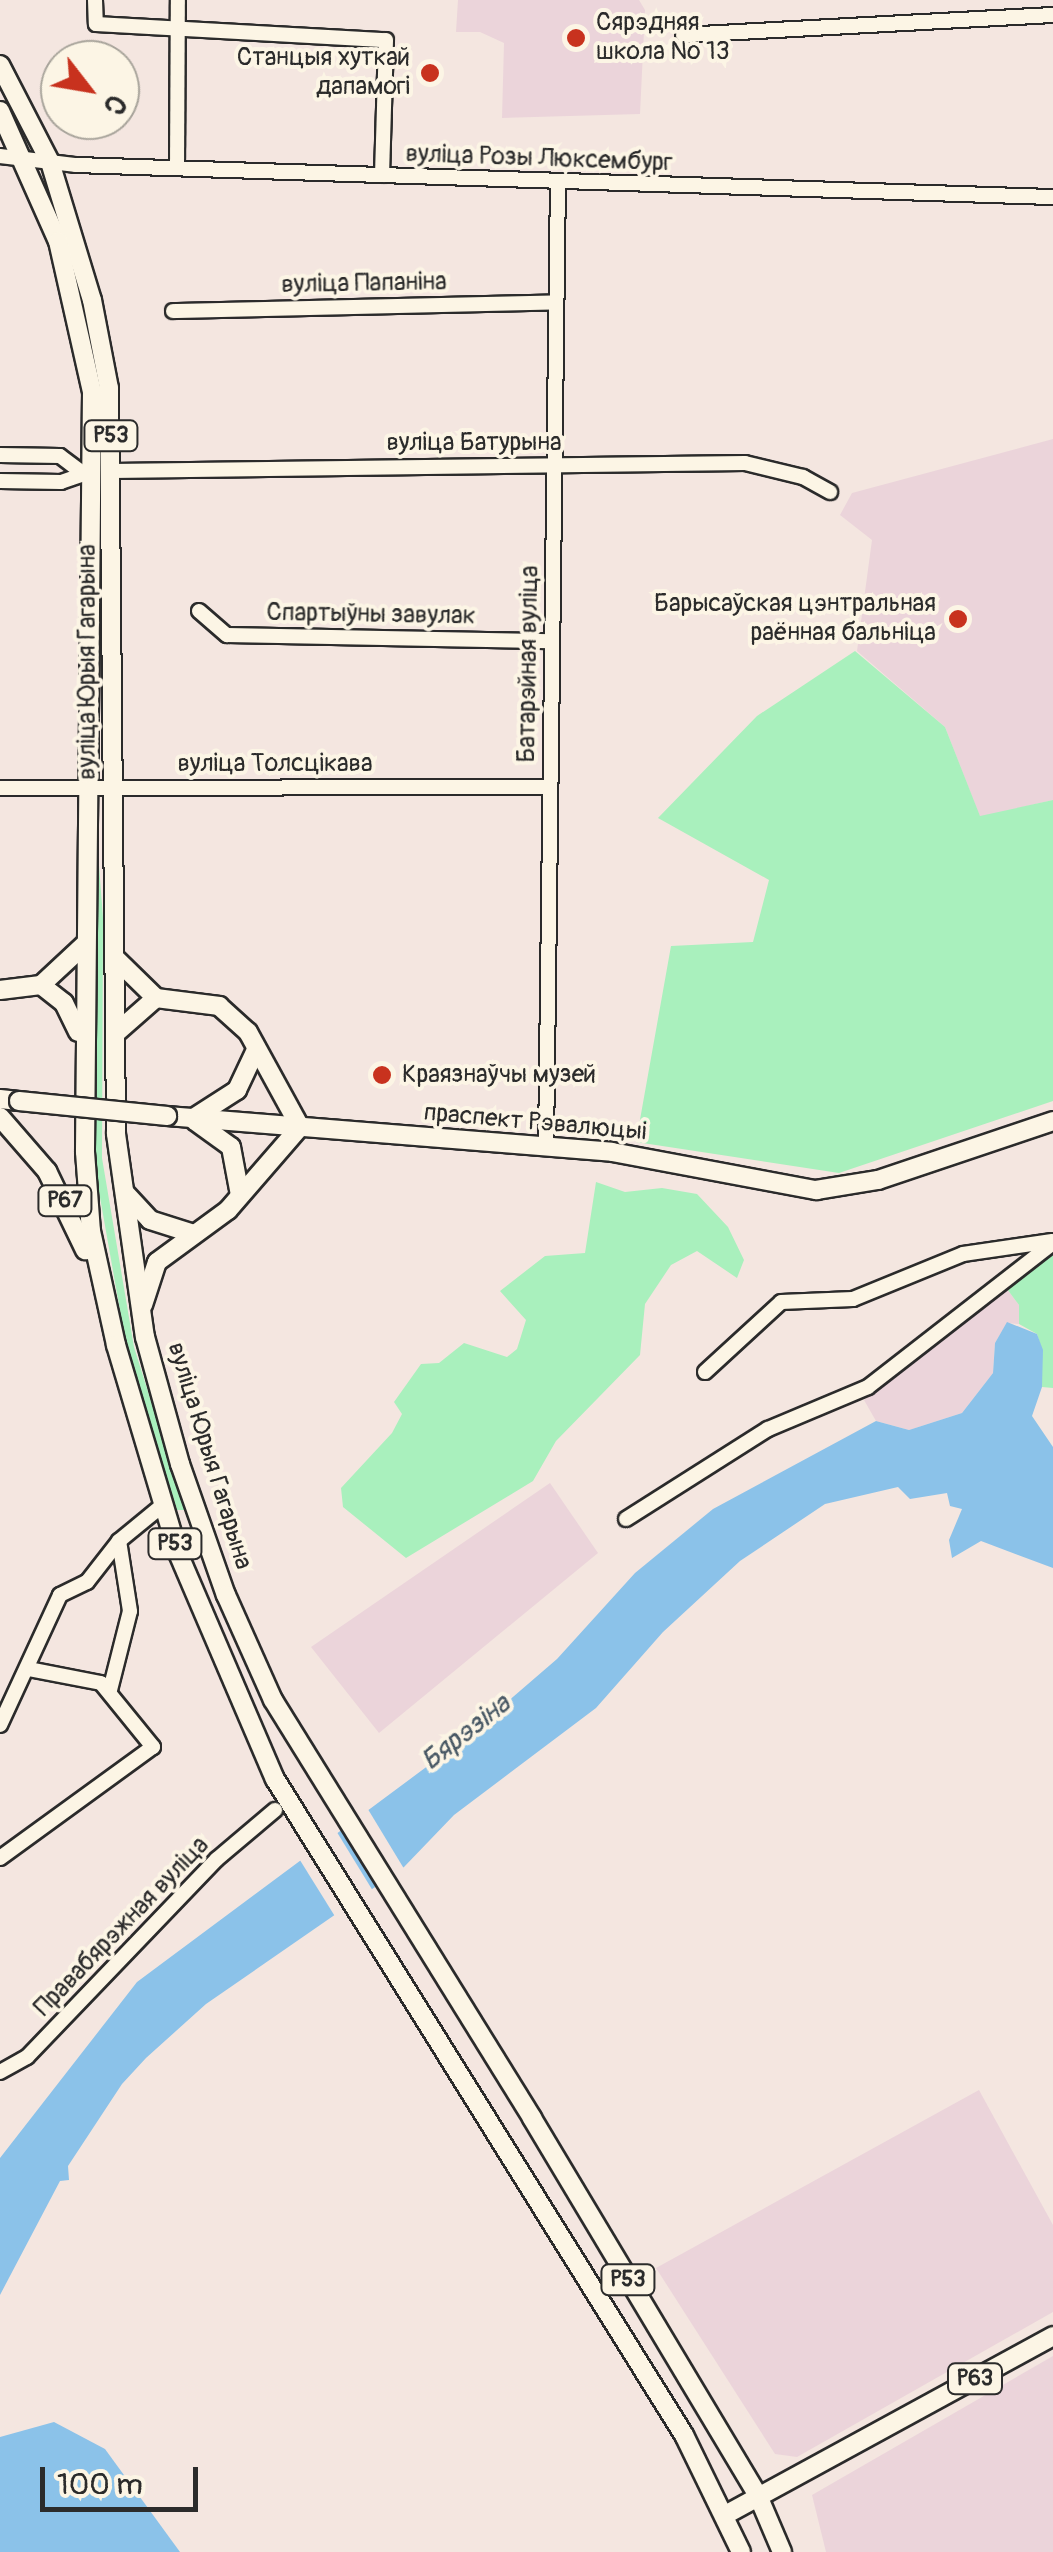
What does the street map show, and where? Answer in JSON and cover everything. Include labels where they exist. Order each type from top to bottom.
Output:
[{"type":"main road","name":"вуліца Юрыя Гагарына","points":[[0,65],[50,162],[92,300],[109,388],[116,1134],[141,1311],[169,1426],[226,1595],[272,1700],[498,2062],[759,2498],[782,2552]]},
{"type":"main road","name":"вуліца Юрыя Гагарына","points":[[0,111],[24,159],[72,291],[92,392],[87,472],[89,786],[82,1046],[91,1231],[164,1504],[200,1611],[276,1779],[684,2435],[741,2552]]},
{"type":"main road","points":[[0,990],[40,985],[84,946]]},
{"type":"main road","points":[[114,956],[156,998],[219,1006],[241,1022],[300,1127],[218,1218],[191,1233],[157,1262],[141,1311]]},
{"type":"main road","points":[[40,985],[64,1003],[82,1046]]},
{"type":"main road","points":[[116,1033],[130,1014],[156,998]]},
{"type":"main road","points":[[240,1194],[231,1147],[190,1118],[229,1098],[255,1052]]},
{"type":"main road","name":"праспект Рэвалюцыі","points":[[8,1098],[167,1116],[612,1152],[816,1190],[878,1180],[1053,1120]]},
{"type":"main road","name":"Р67","points":[[0,1117],[61,1193],[108,1297]]},
{"type":"main road","name":"Р67","points":[[126,1193],[150,1220],[191,1233]]},
{"type":"main road","name":"Р63","points":[[725,2515],[1053,2336]]},
{"type":"street","points":[[95,0],[96,24],[386,40],[382,175]]},
{"type":"street","points":[[177,166],[178,0]]},
{"type":"street","points":[[683,36],[1053,14]]},
{"type":"street","points":[[0,148],[24,159]]},
{"type":"street","name":"вуліца Розы Люксембург","points":[[0,156],[76,165],[1053,197]]},
{"type":"street","name":"Батарэйная вуліца","points":[[546,1147],[558,182]]},
{"type":"street","name":"вуліца Папаніна","points":[[173,311],[556,302]]},
{"type":"street","points":[[0,455],[60,456],[87,472]]},
{"type":"street","name":"вуліца Батурына","points":[[112,471],[745,462],[830,492]]},
{"type":"street","points":[[0,481],[61,482],[87,472]]},
{"type":"street","name":"Спартыўны завулак","points":[[199,611],[227,635],[552,641]]},
{"type":"street","name":"вуліца Толсцікава","points":[[0,788],[550,788]]},
{"type":"street","points":[[705,1372],[781,1302],[853,1299],[963,1254],[1053,1242]]},
{"type":"street","points":[[626,1519],[768,1428],[868,1387],[1053,1242]]},
{"type":"street","points":[[0,1725],[29,1670],[60,1595],[98,1572],[119,1540],[164,1504]]},
{"type":"street","points":[[110,1690],[130,1611],[119,1540]]},
{"type":"street","points":[[0,1858],[152,1747],[110,1690],[29,1670]]},
{"type":"street","name":"Правабярэжная вуліца","points":[[0,2072],[27,2057],[217,1859],[275,1810]]},
{"type":"shaded area","points":[[458,0],[639,0],[645,10],[640,114],[502,118],[504,43],[480,32],[456,32]]},
{"type":"shaded area","name":"Барысаўская цэнтральная раённая бальніца","points":[[1053,439],[1053,800],[980,817],[945,727],[857,651],[872,540],[840,515],[852,493]]},
{"type":"shaded area","points":[[1007,1289],[1019,1305],[1019,1324],[1007,1323],[995,1343],[993,1373],[962,1413],[909,1430],[876,1421],[864,1400]]},
{"type":"shaded area","points":[[550,1483],[598,1553],[379,1733],[311,1647]]},
{"type":"shaded area","points":[[979,2090],[1053,2225],[1053,2312],[797,2457],[775,2454],[656,2268]]},
{"type":"shaded area","points":[[1053,2356],[1053,2552],[826,2552],[812,2495]]},
{"type":"green space","points":[[855,651],[945,727],[980,816],[1053,800],[1053,1101],[839,1173],[636,1142],[671,946],[753,942],[769,880],[658,818],[757,716]]},
{"type":"green space","points":[[96,826],[103,918],[102,1158],[134,1347],[185,1510],[177,1510],[127,1350],[93,1158]]},
{"type":"green space","points":[[596,1182],[625,1192],[662,1188],[697,1194],[728,1227],[744,1260],[737,1278],[697,1251],[671,1265],[645,1304],[640,1355],[556,1441],[533,1481],[406,1558],[343,1507],[341,1488],[392,1433],[402,1414],[394,1402],[421,1364],[439,1363],[464,1343],[507,1357],[517,1349],[526,1320],[500,1291],[545,1256],[585,1253]]},
{"type":"green space","points":[[1053,1250],[1053,1388],[1042,1387],[1042,1350],[1037,1334],[1019,1324],[1019,1305],[1007,1289]]},
{"type":"water","points":[[1007,1322],[1037,1334],[1043,1350],[1042,1387],[1032,1416],[1053,1447],[1053,1568],[981,1541],[952,1558],[949,1540],[962,1509],[950,1506],[947,1493],[910,1499],[898,1487],[825,1504],[740,1561],[663,1632],[596,1708],[454,1815],[404,1867],[206,2004],[146,2058],[122,2084],[68,2166],[69,2180],[60,2181],[0,2295],[0,2158],[137,1982],[464,1739],[557,1659],[635,1573],[713,1509],[876,1421],[909,1430],[962,1413],[993,1373],[995,1343]]},
{"type":"water","points":[[54,2422],[105,2449],[180,2552],[0,2552],[0,2437]]},
{"type":"pier","points":[[366,1806],[406,1872],[381,1886],[342,1824]]},
{"type":"pier","points":[[335,1829],[373,1891],[336,1918],[298,1857]]},
{"type":"place","name":"Сярэдняя школа № 13","points":[[576,38]]},
{"type":"place","name":"Станцыя хуткай дапамогі","points":[[430,73]]},
{"type":"place","name":"Барысаўская цэнтральная раённая бальніца","points":[[958,619]]},
{"type":"place","name":"Краязнаўчы музей","points":[[382,1075]]},
{"type":"water label","name":"Бярэзіна","points":[[466,1733]]}]
